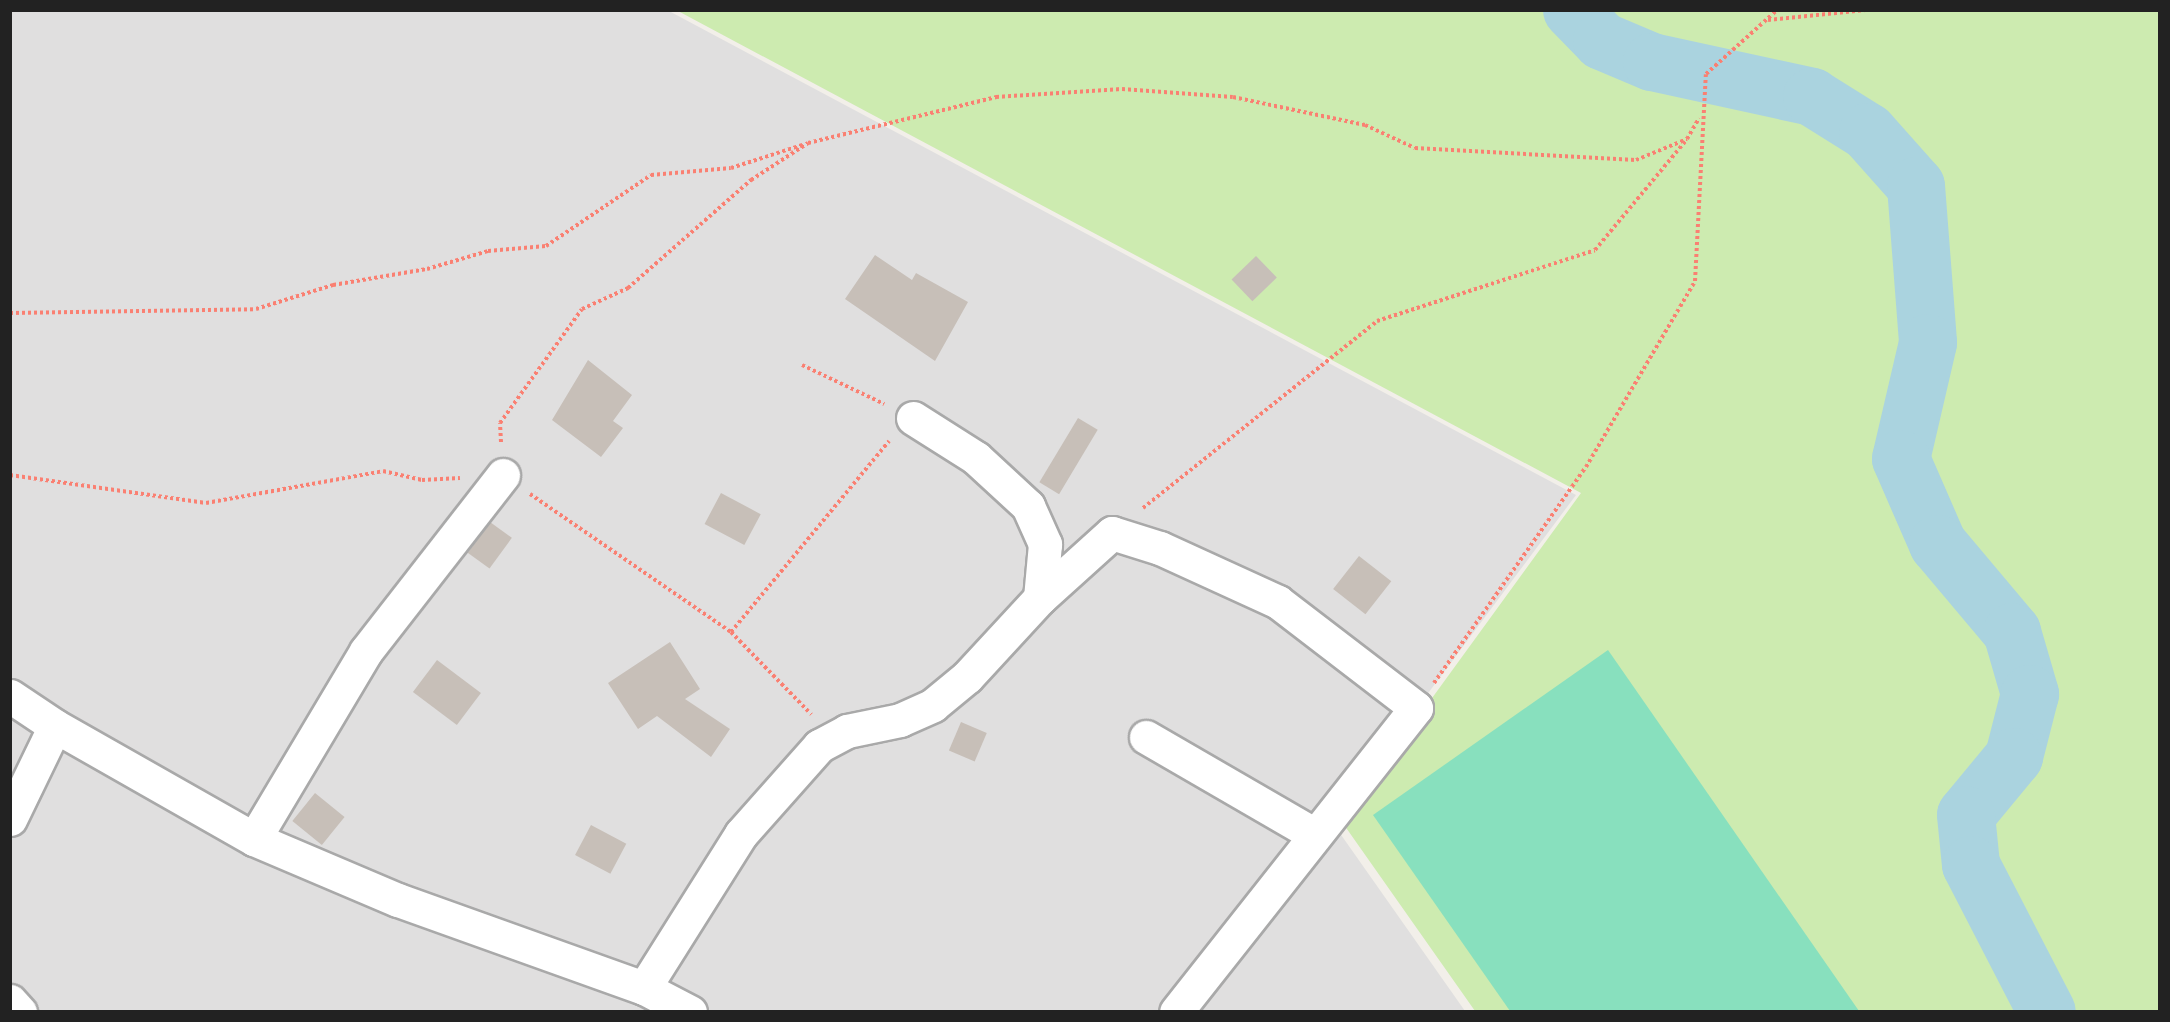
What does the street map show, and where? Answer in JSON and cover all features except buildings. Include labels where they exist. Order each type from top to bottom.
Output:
[{"type":"street","points":[[913,418],[976,458],[1028,506],[1045,544],[1040,598]]},
{"type":"street","points":[[254,839],[366,651],[503,476]]},
{"type":"street","points":[[644,988],[741,834],[833,736],[900,720],[933,705],[967,677],[1040,598],[1112,533],[1160,548],[1278,602],[1416,708],[1176,1011]]},
{"type":"street","points":[[10,696],[55,726],[254,839],[398,900],[644,988],[690,1011]]},
{"type":"street","points":[[10,819],[55,726]]},
{"type":"street","points":[[1146,737],[1315,835]]},
{"type":"street","points":[[10,1001],[20,1011]]},
{"type":"path","points":[[1416,708],[1586,467],[1695,281],[1700,116],[1706,74],[1777,10]]},
{"type":"path","points":[[1768,20],[1865,10]]},
{"type":"path","points":[[10,313],[256,309],[333,285],[427,269],[488,251],[546,246],[651,175],[730,168],[808,143],[996,97],[1122,89],[1233,97],[1365,125],[1415,148],[1636,160],[1687,139]]},
{"type":"path","points":[[1112,533],[1377,321],[1595,250],[1687,139],[1700,116]]},
{"type":"path","points":[[503,476],[500,423],[582,309],[628,288],[752,180],[808,143]]},
{"type":"path","points":[[802,365],[913,418]]},
{"type":"path","points":[[731,632],[879,451]]},
{"type":"path","points":[[10,475],[206,503],[383,471],[422,480],[503,476],[731,632],[833,736]]},
{"type":"shaded area","points":[[10,11],[669,11],[1576,495],[1332,822],[1465,1011],[11,1011]]},
{"type":"green space","points":[[678,11],[2159,11],[2159,1011],[1475,1011],[1342,822],[1581,493]]},
{"type":"green space","points":[[1608,650],[1859,1011],[1510,1011],[1373,815]]},
{"type":"waterway","points":[[1572,10],[1602,41],[1652,62],[1812,97],[1868,132],[1916,186],[1928,343],[1901,459],[1938,544],[2012,632],[2030,694],[2014,757],[1966,815],[1971,865],[2047,1012]]}]
